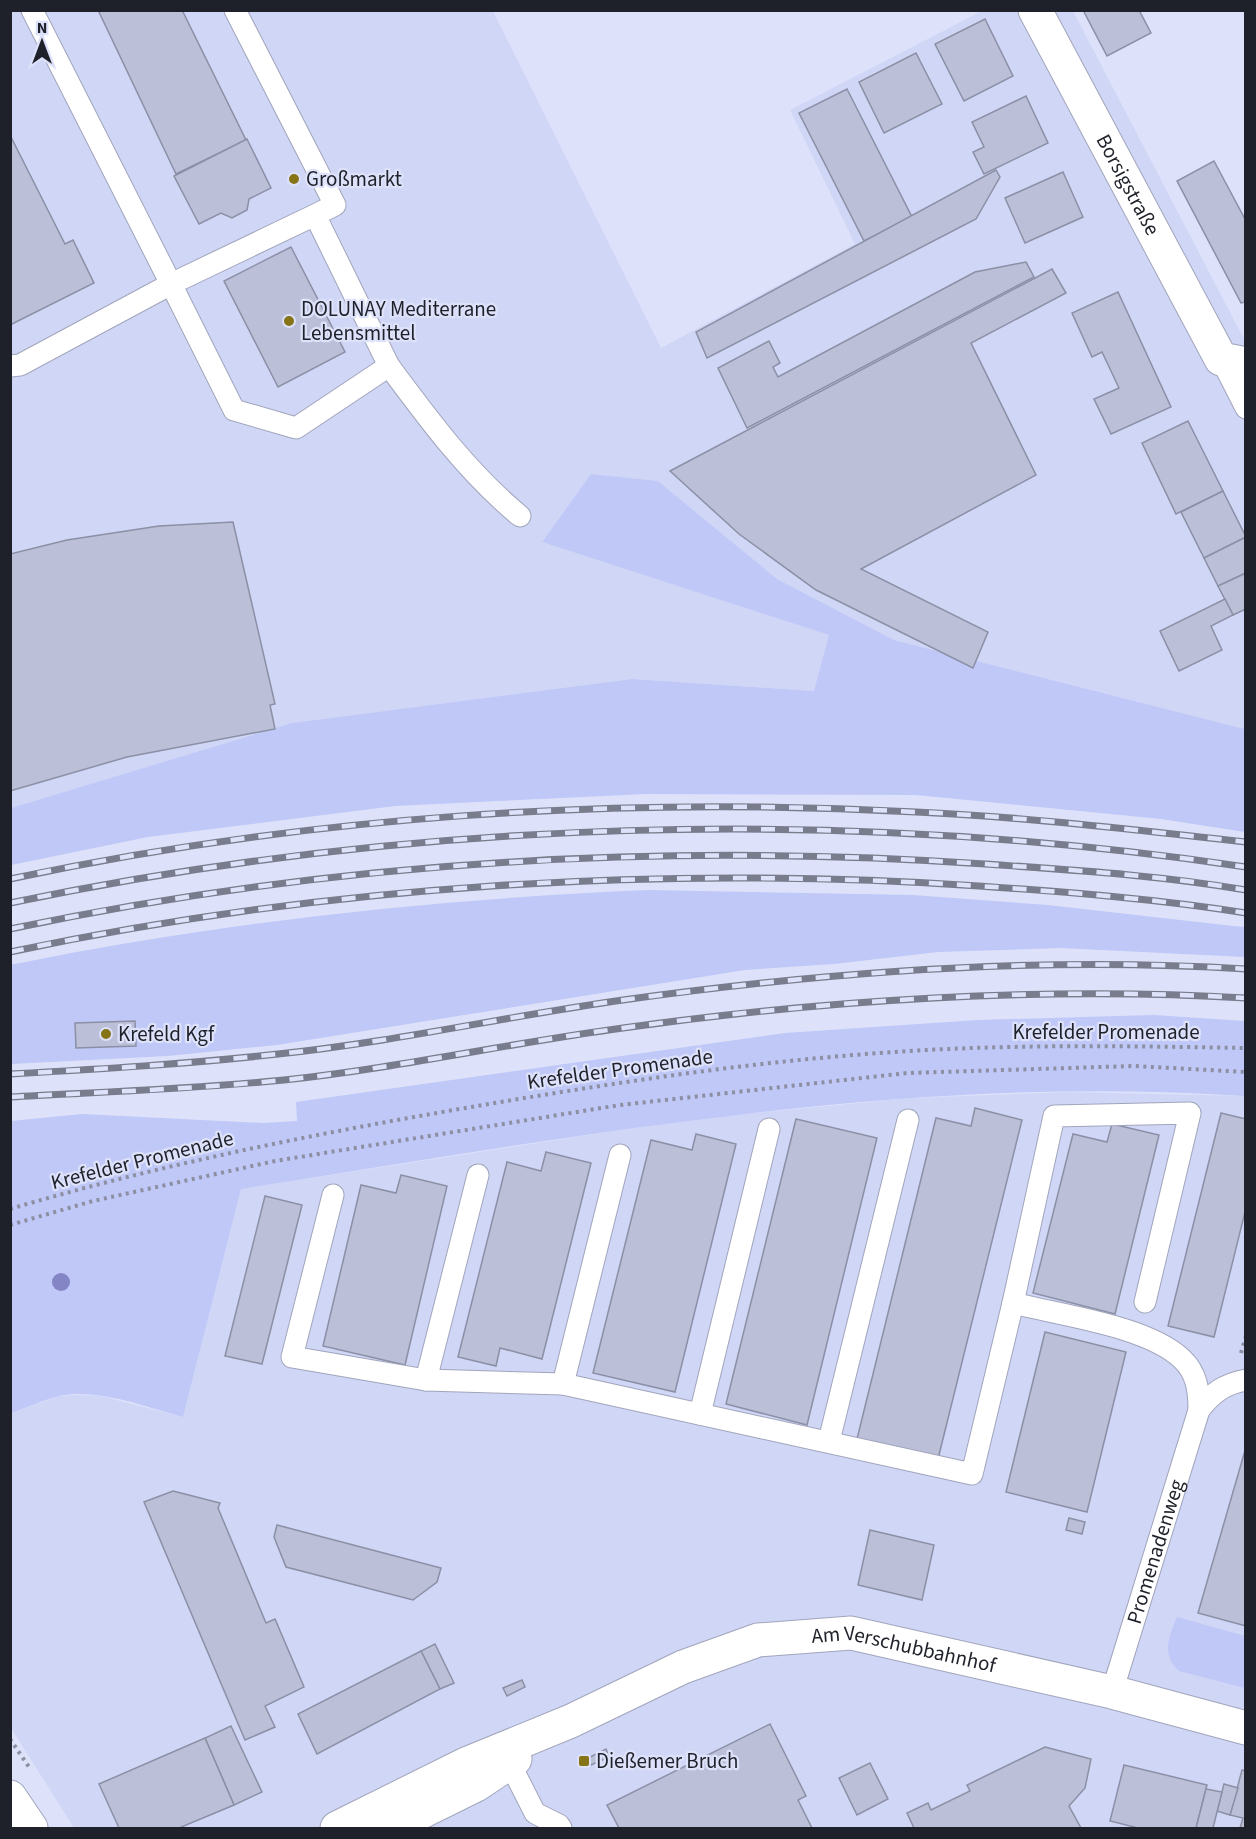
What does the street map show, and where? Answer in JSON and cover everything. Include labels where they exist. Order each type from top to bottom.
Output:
[{"type":"street","name":"Borsigstraße","points":[[1035,10],[1233,361]]},
{"type":"street","name":"Am Verschubbahnhof","points":[[389,1828],[476,1785],[506,1756],[571,1721],[683,1667],[758,1640],[851,1633],[1112,1692],[1245,1728]]},
{"type":"street","name":"Am Verschubbahnhof","points":[[337,1828],[466,1764],[506,1756]]},
{"type":"street","points":[[10,1797],[31,1828]]},
{"type":"lane","points":[[32,10],[234,410],[296,428],[389,366]]},
{"type":"lane","points":[[10,366],[20,365],[171,284],[335,205],[235,10]]},
{"type":"lane","points":[[315,215],[389,366],[438,431],[487,489],[520,516]]},
{"type":"lane","points":[[1233,361],[1245,408]]},
{"type":"lane","points":[[333,1195],[292,1357],[426,1380],[563,1384],[972,1474],[1054,1116],[1190,1113],[1145,1302]]},
{"type":"lane","points":[[829,1441],[908,1120]]},
{"type":"lane","points":[[700,1414],[769,1128]]},
{"type":"lane","points":[[563,1384],[620,1155]]},
{"type":"lane","points":[[426,1380],[478,1175]]},
{"type":"lane","name":"Promenadenweg","points":[[1013,1303],[1140,1334],[1182,1359],[1193,1372],[1199,1391],[1199,1410],[1112,1692]]},
{"type":"lane","name":"Promenadenweg","points":[[1199,1410],[1210,1396],[1226,1385],[1245,1380]]},
{"type":"lane","points":[[506,1756],[535,1813],[561,1828]]},
{"type":"path","name":"Krefelder Promenade","points":[[10,1209],[77,1189],[294,1139],[642,1078],[904,1052],[1106,1045],[1245,1048]]},
{"type":"path","points":[[10,1225],[93,1201],[275,1161],[620,1105],[907,1073],[1134,1066],[1245,1072]]},
{"type":"shaded area","points":[[11,11],[493,11],[661,348],[855,244],[790,110],[982,11],[1073,11],[1245,341],[1245,729],[894,640],[777,579],[658,481],[591,474],[542,542],[830,635],[814,691],[632,679],[292,723],[11,808]]},
{"type":"shaded area","points":[[591,474],[658,481],[777,579],[894,640],[1245,729],[1245,832],[1161,819],[916,795],[646,794],[395,806],[148,837],[11,865],[11,808],[292,723],[632,679],[814,691],[829,635],[542,542]]},
{"type":"shaded area","points":[[649,890],[913,895],[1048,905],[1246,927],[1245,957],[1060,948],[938,952],[834,964],[745,970],[277,1045],[168,1056],[11,1064],[10,965],[169,936],[328,915],[489,899]]},
{"type":"shaded area","points":[[1154,1015],[1245,1021],[1245,1096],[1119,1091],[993,1094],[867,1102],[741,1114],[616,1131],[241,1189],[183,1417],[106,1396],[90,1394],[59,1396],[11,1413],[11,1121],[82,1114],[263,1123],[297,1121],[296,1102],[785,1033],[978,1020]]},
{"type":"shaded area","points":[[1068,1092],[1245,1096],[1245,1828],[74,1828],[11,1728],[11,1413],[59,1396],[78,1395],[101,1396],[183,1417],[241,1189],[691,1119],[911,1098]]},
{"type":"shaded area","points":[[1177,1617],[1245,1636],[1245,1688],[1179,1671],[1173,1665],[1168,1645]]},
{"type":"building","points":[[98,10],[182,10],[246,140],[176,174]]},
{"type":"building","points":[[1083,10],[1139,10],[1151,33],[1107,56]]},
{"type":"building","points":[[985,19],[1013,76],[964,101],[935,44]]},
{"type":"building","points":[[916,53],[942,104],[884,133],[859,82]]},
{"type":"building","points":[[847,89],[912,217],[864,241],[799,113]]},
{"type":"building","points":[[1026,96],[1048,143],[984,174],[973,152],[984,147],[972,122]]},
{"type":"building","points":[[10,135],[65,244],[73,240],[94,283],[10,325]]},
{"type":"building","points":[[247,139],[271,188],[249,199],[247,210],[232,218],[221,213],[199,224],[174,176]]},
{"type":"building","points":[[1214,161],[1246,221],[1246,302],[1241,303],[1177,181]]},
{"type":"building","points":[[996,170],[1000,177],[976,219],[707,358],[696,332]]},
{"type":"building","points":[[1063,172],[1083,217],[1025,243],[1005,198]]},
{"type":"building","points":[[291,247],[345,352],[278,387],[224,281]]},
{"type":"building","points":[[1026,262],[1034,277],[747,428],[718,368],[769,341],[780,363],[773,367],[778,377],[975,272]]},
{"type":"building","points":[[1052,269],[1066,293],[971,343],[1036,475],[861,569],[988,632],[973,668],[816,590],[739,534],[670,471]]},
{"type":"building","points":[[1118,292],[1171,407],[1111,434],[1094,399],[1119,388],[1102,352],[1092,357],[1072,313]]},
{"type":"building","points":[[1188,421],[1223,491],[1176,514],[1142,443]]},
{"type":"building","points":[[1223,491],[1246,537],[1204,558],[1181,512]]},
{"type":"building","points":[[233,522],[275,704],[270,705],[275,729],[127,757],[10,791],[10,554],[67,540],[159,526]]},
{"type":"building","points":[[1246,537],[1246,573],[1218,586],[1204,558]]},
{"type":"building","points":[[1246,573],[1246,609],[1233,615],[1218,586]]},
{"type":"building","points":[[1225,599],[1233,615],[1211,626],[1222,650],[1179,671],[1160,631]]},
{"type":"building","name":"Krefeld Kgf","points":[[135,1021],[136,1046],[76,1048],[75,1023]]},
{"type":"building","points":[[975,1108],[1022,1120],[938,1459],[857,1439],[936,1118],[971,1126]]},
{"type":"building","points":[[1221,1113],[1246,1119],[1246,1208],[1214,1337],[1168,1326]]},
{"type":"building","points":[[796,1119],[877,1138],[807,1425],[726,1404]]},
{"type":"building","points":[[1112,1124],[1159,1135],[1115,1314],[1033,1293],[1073,1134],[1107,1142]]},
{"type":"building","points":[[696,1134],[736,1144],[675,1392],[593,1373],[651,1140],[692,1150]]},
{"type":"building","points":[[546,1152],[591,1163],[542,1359],[500,1348],[496,1366],[458,1357],[507,1162],[541,1171]]},
{"type":"building","points":[[401,1175],[447,1186],[405,1365],[323,1346],[361,1185],[396,1193]]},
{"type":"building","points":[[265,1196],[302,1205],[262,1364],[225,1356]]},
{"type":"building","points":[[1045,1332],[1126,1352],[1087,1512],[1006,1492]]},
{"type":"building","points":[[1246,1447],[1246,1626],[1198,1613]]},
{"type":"building","points":[[173,1491],[220,1503],[218,1508],[266,1623],[275,1619],[304,1687],[265,1706],[275,1727],[245,1740],[144,1502]]},
{"type":"building","points":[[1069,1518],[1085,1522],[1082,1534],[1066,1530]]},
{"type":"building","points":[[277,1525],[441,1568],[437,1582],[413,1600],[286,1567],[274,1537]]},
{"type":"building","points":[[870,1530],[934,1545],[922,1600],[858,1585]]},
{"type":"building","points":[[435,1644],[454,1683],[440,1689],[421,1651]]},
{"type":"building","points":[[421,1651],[440,1689],[317,1754],[298,1714]]},
{"type":"building","points":[[522,1680],[525,1687],[507,1696],[503,1688]]},
{"type":"building","points":[[770,1724],[806,1796],[798,1800],[812,1828],[619,1828],[607,1805]]},
{"type":"building","points":[[231,1726],[262,1792],[234,1805],[205,1738]]},
{"type":"building","points":[[205,1738],[234,1805],[179,1828],[119,1828],[99,1784]]},
{"type":"building","points":[[1045,1747],[1091,1759],[1085,1788],[1069,1806],[1081,1828],[914,1828],[907,1813],[928,1803],[931,1810],[970,1791],[967,1785]]},
{"type":"building","points":[[606,1749],[609,1757],[591,1765],[588,1758]]},
{"type":"building","points":[[870,1763],[888,1799],[857,1815],[839,1778]]},
{"type":"building","points":[[1124,1765],[1207,1785],[1196,1828],[1138,1828],[1110,1821]]},
{"type":"building","points":[[1242,1770],[1246,1771],[1246,1828],[1240,1828],[1243,1818],[1230,1815]]},
{"type":"building","points":[[1224,1784],[1238,1788],[1230,1815],[1217,1811]]},
{"type":"building","points":[[1206,1789],[1222,1792],[1213,1828],[1196,1828]]},
{"type":"railway","points":[[10,879],[122,857],[347,826],[461,816],[575,810],[689,807],[803,808],[958,814],[1246,842]]},
{"type":"railway","points":[[10,903],[162,875],[316,853],[471,839],[626,831],[782,829],[938,835],[1092,848],[1246,867]]},
{"type":"railway","points":[[10,929],[130,906],[252,887],[373,873],[495,863],[618,857],[740,855],[985,864],[1148,877],[1246,890]]},
{"type":"railway","points":[[10,952],[129,929],[249,910],[370,896],[492,886],[614,880],[736,878],[858,880],[979,886],[1079,893],[1246,913]]},
{"type":"railway","points":[[10,1074],[245,1058],[408,1036],[623,1000],[855,974],[1091,964],[1246,969]]},
{"type":"railway","points":[[10,1097],[284,1080],[369,1069],[623,1028],[855,1003],[1013,995],[1092,994],[1246,998]]},
{"type":"place","name":"Großmarkt","points":[[294,179]]},
{"type":"place","name":"DOLUNAY Mediterrane Lebensmittel","points":[[289,321]]},
{"type":"place","name":"Krefeld Kgf","points":[[106,1034]]},
{"type":"place","name":"Dießemer Bruch","points":[[584,1761]]}]
